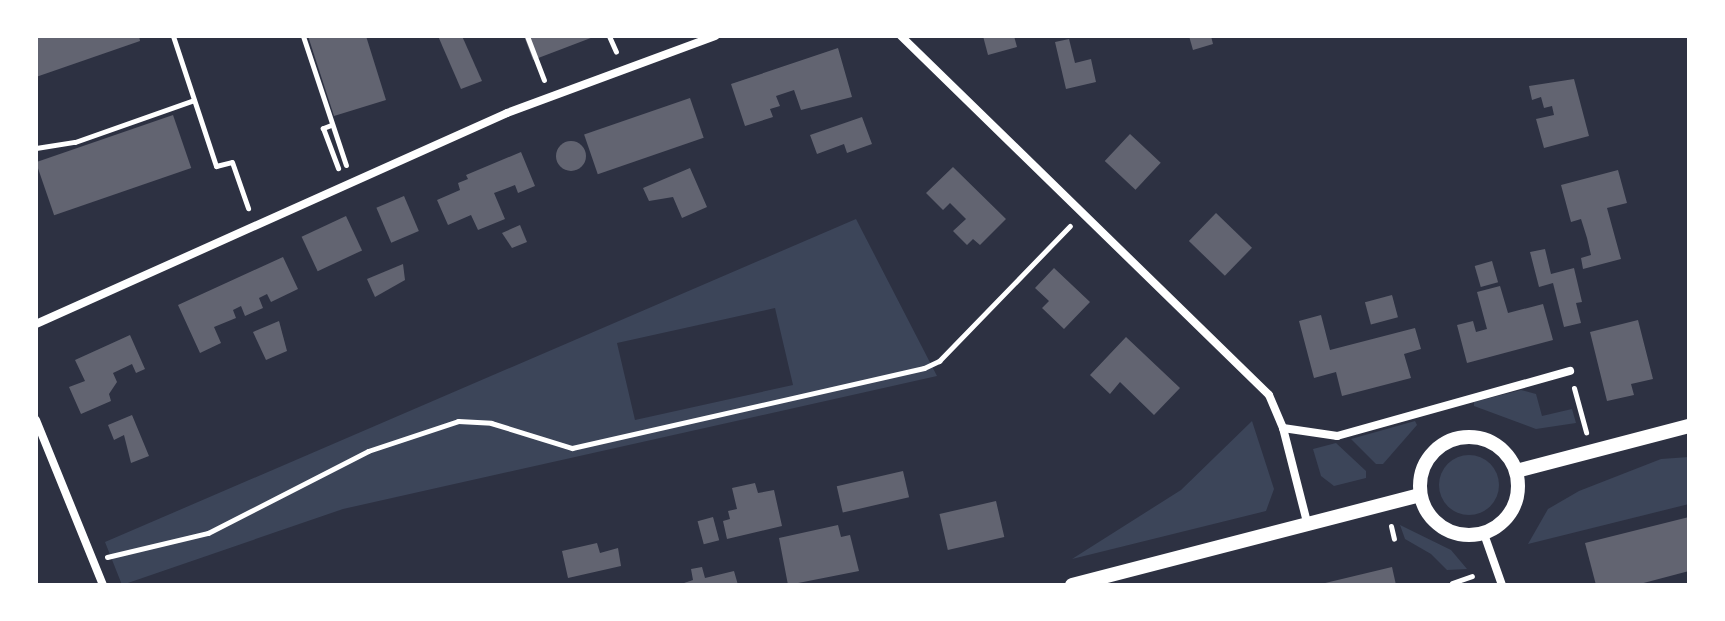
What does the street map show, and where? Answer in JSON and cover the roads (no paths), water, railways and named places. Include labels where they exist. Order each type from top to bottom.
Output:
[{"type":"street","points":[[36,324],[493,118],[715,36]]},
{"type":"street","points":[[901,36],[1269,395],[1283,428],[1308,527]]},
{"type":"street","points":[[1283,428],[1337,436],[1570,371]]},
{"type":"street","points":[[36,420],[103,585]]},
{"type":"street","points":[[1516,471],[1689,426]]},
{"type":"street","points":[[1457,438],[1493,443],[1516,471],[1515,504],[1503,523],[1484,534],[1448,532],[1430,517],[1420,495],[1427,459],[1457,438]]},
{"type":"street","points":[[1072,585],[1308,527],[1420,495]]},
{"type":"street","points":[[1484,534],[1502,585]]}]
